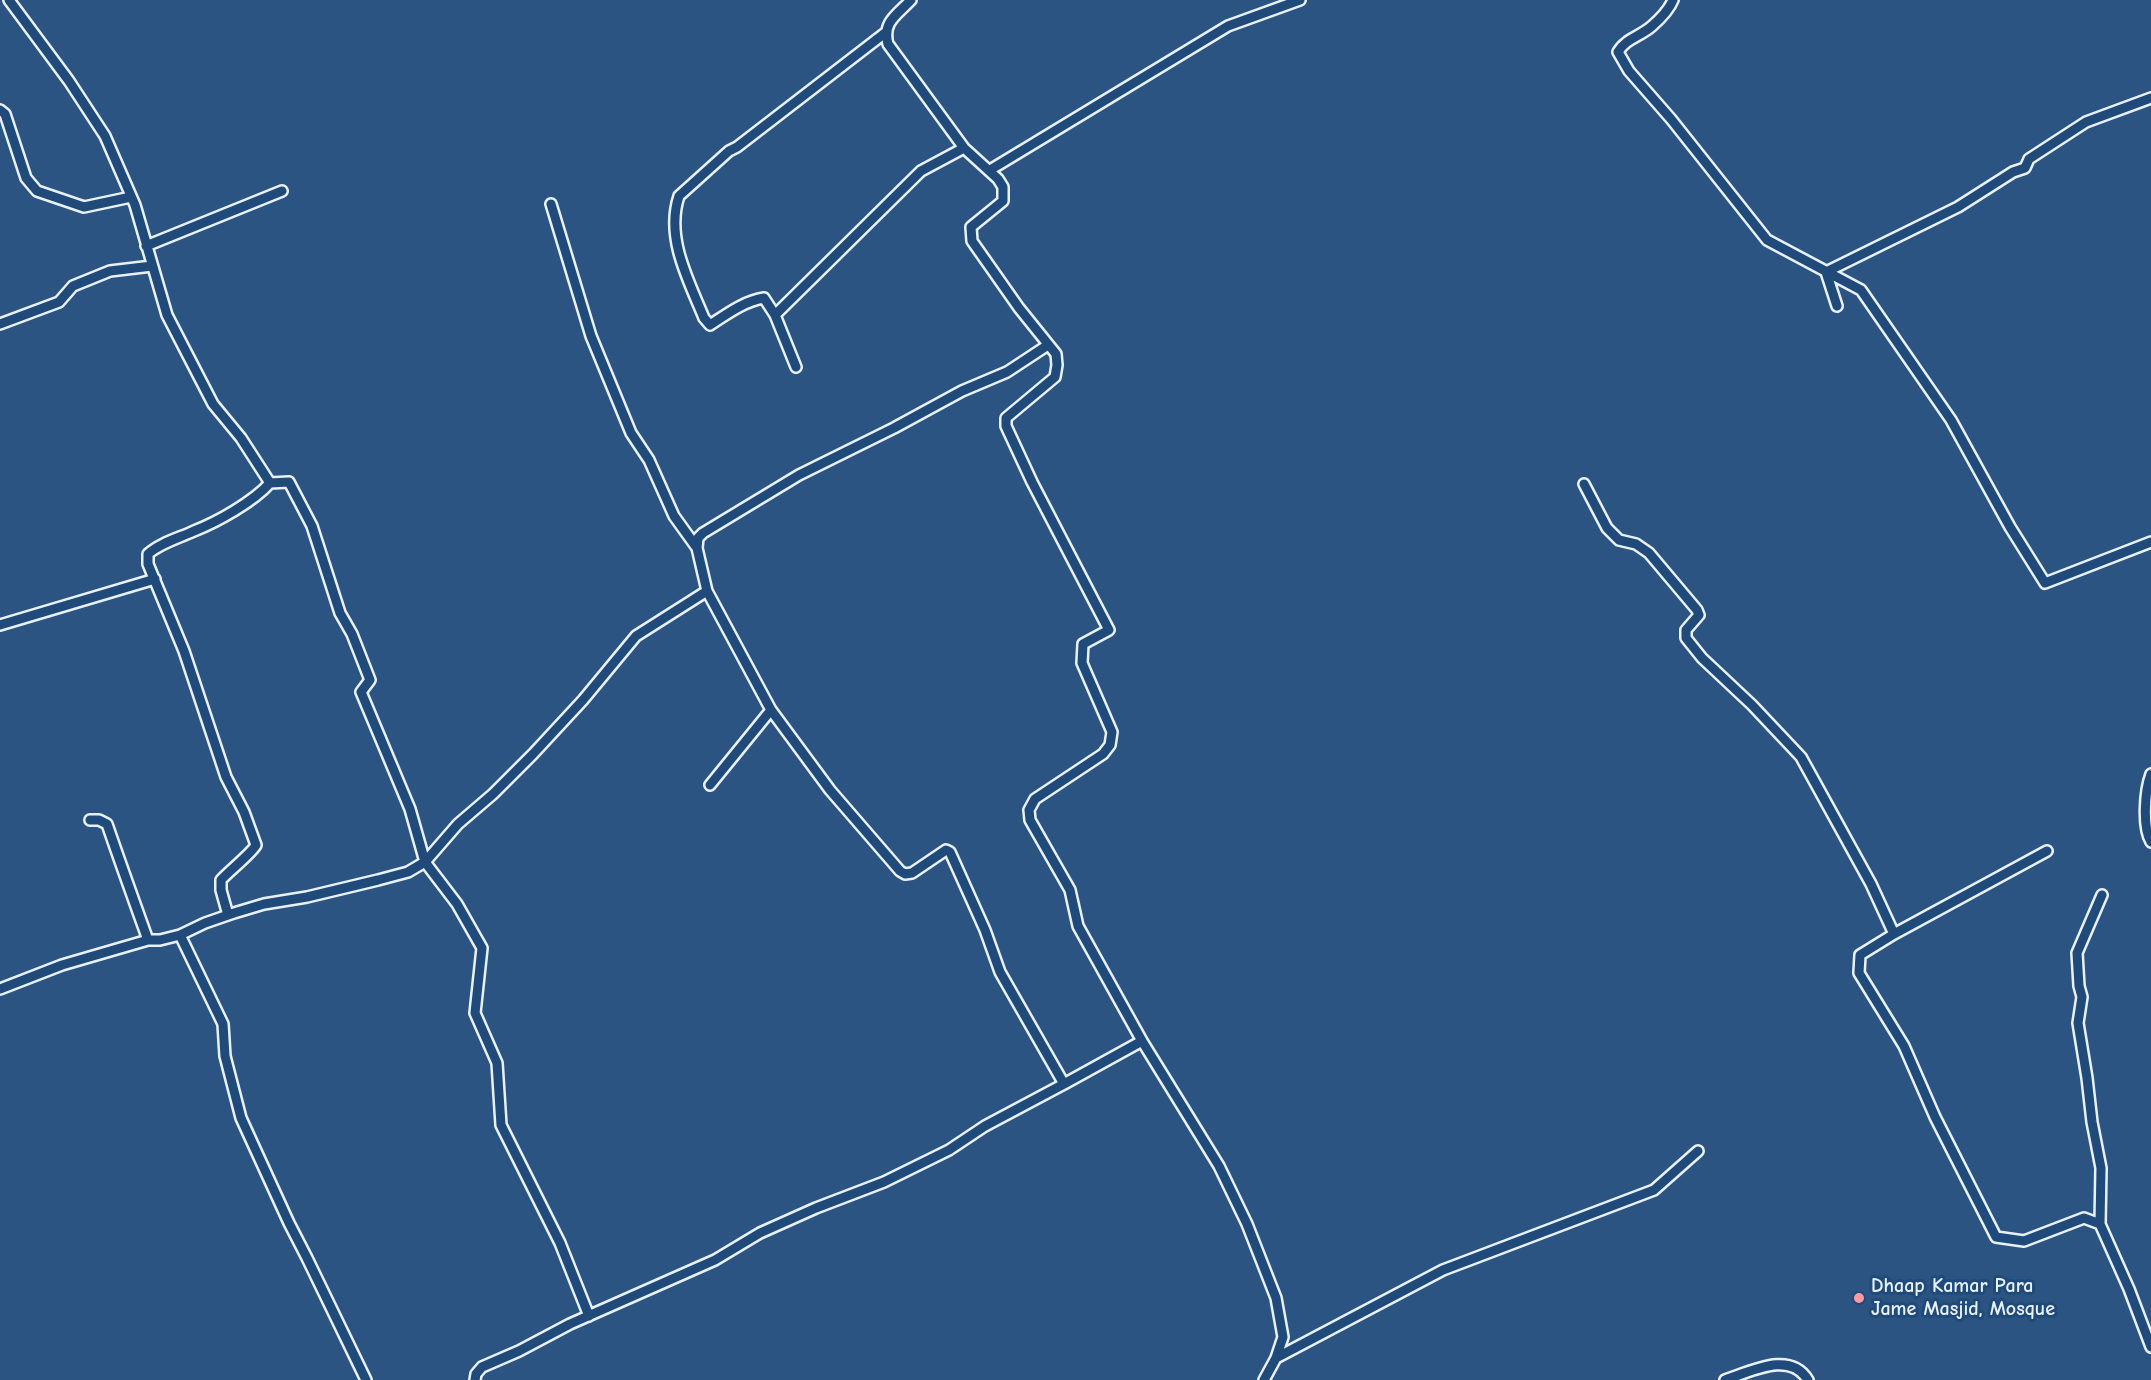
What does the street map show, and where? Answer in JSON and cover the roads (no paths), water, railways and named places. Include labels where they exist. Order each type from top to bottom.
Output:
[{"type":"street","points":[[9,0],[93,115],[105,136],[132,197],[167,315],[213,404],[241,438],[270,483]]},
{"type":"street","points":[[911,0],[887,25],[885,33],[888,44],[964,148],[990,170],[1003,187],[1003,201],[971,227],[972,241],[1019,308],[1056,354],[1055,377],[1006,418],[1005,422],[1032,482],[1109,630],[1083,644],[1082,663],[1112,732],[1110,745],[1102,754],[1035,799],[1029,810],[1030,820],[1070,890],[1078,926],[1142,1041],[1219,1166],[1247,1224],[1276,1298],[1283,1337],[1276,1358],[1264,1380]]},
{"type":"street","points":[[990,170],[1228,26],[1300,0]]},
{"type":"street","points":[[1673,0],[1670,7],[1652,27],[1622,45],[1618,51],[1629,71],[1671,119],[1767,240],[1861,290],[1951,420],[2010,526],[2045,583],[2151,542]]},
{"type":"street","points":[[796,367],[775,315],[764,298],[731,311],[710,325],[704,318],[683,267],[676,239],[676,206],[679,196],[729,151],[885,33]]},
{"type":"street","points":[[1827,272],[1958,207],[2013,172],[2025,168],[2029,159],[2086,122],[2151,98]]},
{"type":"street","points":[[0,110],[5,114],[26,178],[37,191],[84,207],[132,197]]},
{"type":"street","points":[[775,315],[921,171],[964,148]]},
{"type":"street","points":[[146,246],[282,191]]},
{"type":"street","points":[[551,204],[591,336],[631,433],[649,460],[674,516],[697,548]]},
{"type":"street","points":[[0,324],[59,302],[73,286],[110,271],[152,266]]},
{"type":"street","points":[[1827,272],[1837,306]]},
{"type":"street","points":[[1048,345],[1007,372],[962,391],[799,475],[703,533],[698,538],[697,548],[707,591],[771,710],[830,790],[900,871],[906,874],[912,873],[946,850],[950,852],[985,930],[1000,972],[1064,1084]]},
{"type":"street","points":[[228,915],[221,890],[221,880],[256,845],[244,812],[226,777],[184,651],[148,564],[148,554],[154,548],[198,530],[237,508],[270,483],[289,482],[312,526],[340,613],[352,634],[369,680],[361,692],[410,809],[425,862],[457,904],[482,948],[475,1013],[497,1063],[501,1125],[560,1243],[589,1316]]},
{"type":"street","points":[[1584,484],[1607,528],[1619,540],[1636,544],[1649,553],[1697,609],[1699,615],[1686,630],[1686,638],[1702,658],[1802,756],[1871,884],[1894,934]]},
{"type":"street","points":[[0,626],[155,579]]},
{"type":"street","points":[[0,989],[62,965],[148,940],[160,940],[180,935],[228,915],[264,904],[307,897],[408,872],[425,862],[458,824],[494,794],[533,754],[583,700],[636,636],[707,591]]},
{"type":"street","points":[[710,784],[771,710]]},
{"type":"street","points":[[2151,774],[2146,806],[2148,837],[2151,842]]},
{"type":"street","points":[[90,820],[99,820],[107,824],[115,853],[133,895],[148,940]]},
{"type":"street","points":[[2047,851],[1894,934],[1860,955],[1859,973],[1904,1047],[1935,1117],[1996,1238],[2024,1241],[2084,1218],[2100,1224]]},
{"type":"street","points":[[2102,896],[2077,953],[2082,997],[2078,1023],[2101,1168],[2100,1224],[2129,1288],[2151,1347]]},
{"type":"street","points":[[180,935],[223,1024],[225,1056],[246,1128],[289,1224],[366,1380]]},
{"type":"street","points":[[475,1380],[476,1374],[482,1367],[715,1260],[760,1233],[816,1208],[884,1182],[940,1154],[986,1126],[1142,1041]]},
{"type":"street","points":[[1276,1358],[1443,1270],[1654,1190],[1698,1151]]},
{"type":"street","points":[[1725,1380],[1770,1365],[1783,1364],[1803,1372],[1808,1380]]},
{"type":"place","name":"Dhaap Kamar Para Jame Masjid, Mosque","points":[[1859,1298]]}]
